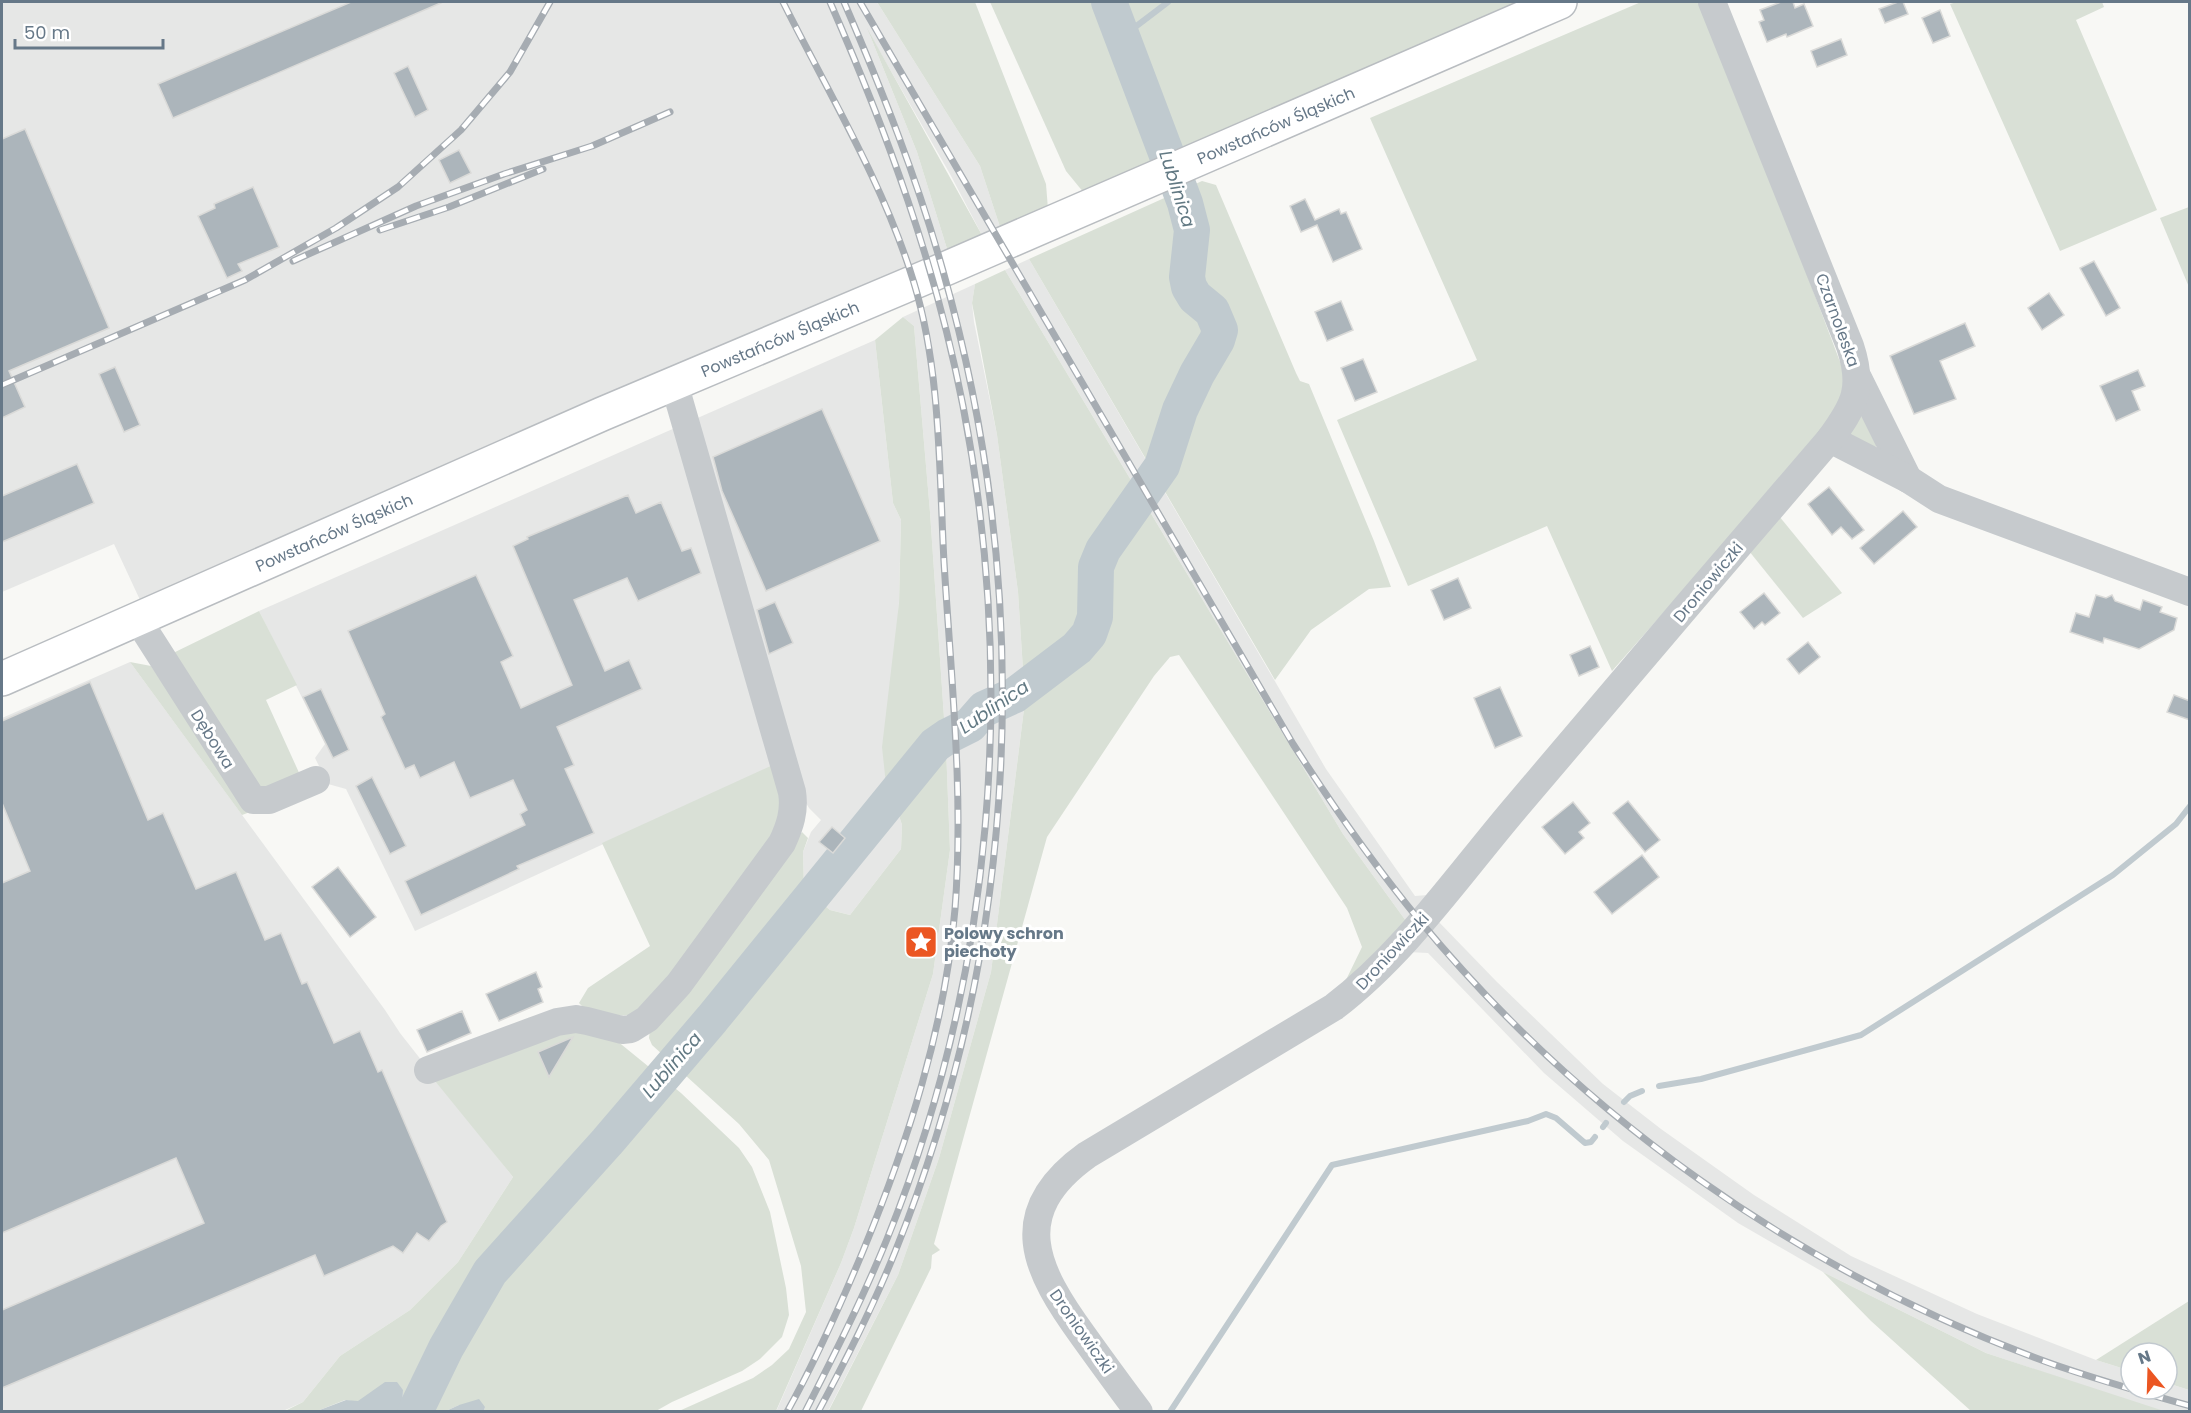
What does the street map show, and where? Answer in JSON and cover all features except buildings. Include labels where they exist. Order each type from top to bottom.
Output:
[{"type":"main road","name":"Powstańców Śląskich","points":[[2,679],[674,382],[923,279],[1560,2]]},
{"type":"street","name":"Czarnoleska","points":[[1712,2],[1850,346],[1858,378],[1843,422],[1830,439]]},
{"type":"street","points":[[1858,378],[1908,479]]},
{"type":"street","points":[[428,1070],[557,1022],[576,1019],[622,1030],[639,1026],[679,984],[782,843],[788,830],[794,804],[792,792],[674,382]]},
{"type":"street","points":[[1830,439],[1908,479],[1939,499],[2190,592]]},
{"type":"street","name":"Droniowiczki","points":[[1139,1412],[1064,1309],[1046,1278],[1037,1247],[1038,1222],[1041,1208],[1055,1184],[1072,1166],[1087,1155],[1290,1035],[1334,1007],[1362,984],[1421,922],[1515,807],[1830,439]]},
{"type":"street","name":"Dębowa","points":[[138,620],[253,800],[269,800],[316,780]]},
{"type":"shaded area","points":[[2,2],[877,2],[980,166],[1001,230],[983,237],[950,174],[869,33],[917,152],[948,252],[140,600],[114,544],[2,592]]},
{"type":"shaded area","points":[[877,2],[975,2],[1046,184],[1048,209],[1001,230],[980,166]]},
{"type":"shaded area","points":[[990,2],[1519,2],[1084,193],[1066,171]]},
{"type":"shaded area","points":[[1641,2],[1704,2],[1845,375],[1842,398],[1827,427],[1612,671],[1547,526],[1408,586],[1337,420],[1477,360],[1370,118]]},
{"type":"shaded area","points":[[1957,2],[2102,2],[2104,7],[2076,20],[2157,210],[2060,251],[1950,4]]},
{"type":"shaded area","points":[[867,28],[983,237],[948,252],[917,152]]},
{"type":"shaded area","points":[[1202,181],[1216,185],[1296,373],[1300,381],[1309,384],[1391,587],[1369,589],[1311,630],[1275,680],[1029,259]]},
{"type":"shaded area","points":[[2189,207],[2189,287],[2160,218]]},
{"type":"shaded area","points":[[1029,259],[1326,769],[1415,896],[1428,895],[1406,921],[1343,834],[1005,270]]},
{"type":"shaded area","points":[[1005,270],[1343,834],[1406,921],[1344,984],[1362,947],[1347,908],[1179,655],[1170,657],[1154,676],[1047,837],[934,1244],[940,1250],[932,1255],[931,1268],[861,1411],[828,1412],[898,1275],[939,1158],[991,972],[1025,701],[1018,592],[997,435],[972,303],[975,284]]},
{"type":"shaded area","points":[[975,284],[972,303],[974,322],[997,435],[1018,592],[1025,701],[991,972],[939,1158],[898,1275],[828,1411],[776,1412],[854,1228],[933,974],[950,850],[946,747],[930,512],[914,326],[903,317]]},
{"type":"shaded area","points":[[903,317],[914,326],[930,512],[946,747],[950,850],[933,974],[854,1228],[776,1411],[679,1411],[753,1378],[772,1365],[789,1349],[806,1312],[801,1266],[769,1160],[739,1124],[652,1045],[649,1038],[650,1029],[802,832],[808,838],[803,852],[804,889],[830,910],[850,915],[901,849],[902,825],[894,800],[887,794],[882,747],[899,603],[901,520],[893,503],[875,340]]},
{"type":"shaded area","points":[[875,340],[893,503],[901,520],[894,800],[902,825],[901,849],[850,915],[830,910],[804,889],[803,852],[811,832],[821,820],[809,808],[800,793],[790,758],[415,931],[346,789],[328,784],[315,758],[325,744],[259,611]]},
{"type":"shaded area","points":[[1861,409],[1877,446],[1871,449],[1845,435]]},
{"type":"shaded area","points":[[1779,516],[1842,593],[1803,618],[1749,551]]},
{"type":"shaded area","points":[[259,611],[297,685],[266,700],[301,777],[261,790],[169,655]]},
{"type":"shaded area","points":[[130,662],[400,1033],[513,1177],[458,1262],[410,1310],[340,1356],[303,1402],[283,1411],[2,1411],[2,718]]},
{"type":"shaded area","points":[[130,662],[151,666],[250,812],[242,815]]},
{"type":"shaded area","points":[[775,764],[781,800],[778,818],[764,856],[670,987],[629,1015],[600,1017],[586,1010],[579,1003],[588,988],[650,946],[602,843]]},
{"type":"shaded area","points":[[1435,918],[1497,982],[1603,1084],[1661,1129],[1754,1195],[1851,1256],[1977,1314],[2119,1367],[2119,1398],[1986,1353],[1823,1272],[1738,1223],[1623,1141],[1544,1073],[1428,953],[1407,952]]},
{"type":"shaded area","points":[[573,1030],[611,1036],[681,1093],[739,1148],[752,1167],[770,1212],[786,1288],[789,1315],[782,1337],[760,1359],[742,1371],[656,1411],[484,1411],[485,1407],[459,1405],[446,1411],[402,1411],[403,1390],[358,1402],[345,1400],[317,1411],[283,1412],[303,1402],[340,1356],[410,1310],[458,1262],[513,1177],[431,1076]]},
{"type":"shaded area","points":[[1823,1272],[1986,1353],[2119,1396],[2119,1401],[2133,1401],[2164,1411],[1971,1411],[1871,1321]]},
{"type":"shaded area","points":[[2189,1301],[2189,1390],[2179,1387],[2179,1341],[2126,1341]]},
{"type":"shaded area","points":[[2119,1345],[2119,1367],[2096,1360]]},
{"type":"shaded area","points":[[385,1382],[397,1382],[403,1390],[402,1411],[317,1411],[346,1400],[358,1401]]},
{"type":"shaded area","points":[[2179,1387],[2189,1390],[2189,1411],[2164,1411],[2129,1401],[2179,1401]]},
{"type":"shaded area","points":[[479,1399],[485,1407],[484,1411],[446,1411],[459,1405]]},
{"type":"waterway","name":"Lublinica","points":[[415,1412],[446,1348],[490,1272],[607,1142],[712,1019],[935,745],[970,725],[984,709],[1015,695],[1077,648],[1089,634],[1095,617],[1096,567],[1103,550],[1162,466],[1180,410],[1220,330],[1212,311],[1195,297],[1189,287],[1187,277],[1192,230],[1185,203],[1109,2]]},
{"type":"waterway","points":[[1122,37],[1168,2]]},
{"type":"waterway","points":[[1659,1086],[1701,1079],[1861,1035],[2113,875],[2176,824],[2190,806]]},
{"type":"waterway","points":[[1624,1102],[1630,1096],[1642,1091]]},
{"type":"waterway","points":[[1170,1412],[1332,1165],[1528,1121],[1546,1114],[1556,1118],[1585,1143],[1591,1142],[1595,1137]]},
{"type":"waterway","points":[[1603,1127],[1606,1123]]},
{"type":"railway","points":[[2,385],[245,280],[336,228],[398,187],[461,130],[510,72],[550,2]]},
{"type":"railway","points":[[783,2],[887,210],[902,246],[923,317],[937,421],[956,736],[958,822],[955,909],[950,953],[943,997],[922,1083],[895,1168],[863,1251],[827,1333],[787,1412]]},
{"type":"railway","points":[[805,1412],[858,1305],[887,1239],[923,1139],[951,1037],[972,933],[985,828],[991,722],[989,616],[980,511],[952,354],[908,200],[871,100],[830,2]]},
{"type":"railway","points":[[818,1412],[887,1273],[937,1134],[969,1013],[990,890],[1001,766],[1001,641],[992,517],[973,393],[943,271],[922,202],[885,101],[844,2]]},
{"type":"railway","points":[[860,2],[1293,744],[1338,812],[1386,878],[1420,921],[1483,992],[1551,1059],[1623,1122],[1700,1180],[1779,1232],[1862,1280],[1948,1322],[2055,1365],[2190,1406]]},
{"type":"railway","points":[[293,261],[416,206],[504,174],[592,146],[670,112]]},
{"type":"railway","points":[[380,230],[449,207],[543,169]]},
{"type":"place","name":"Polowy schron piechoty","points":[[921,942]]}]
